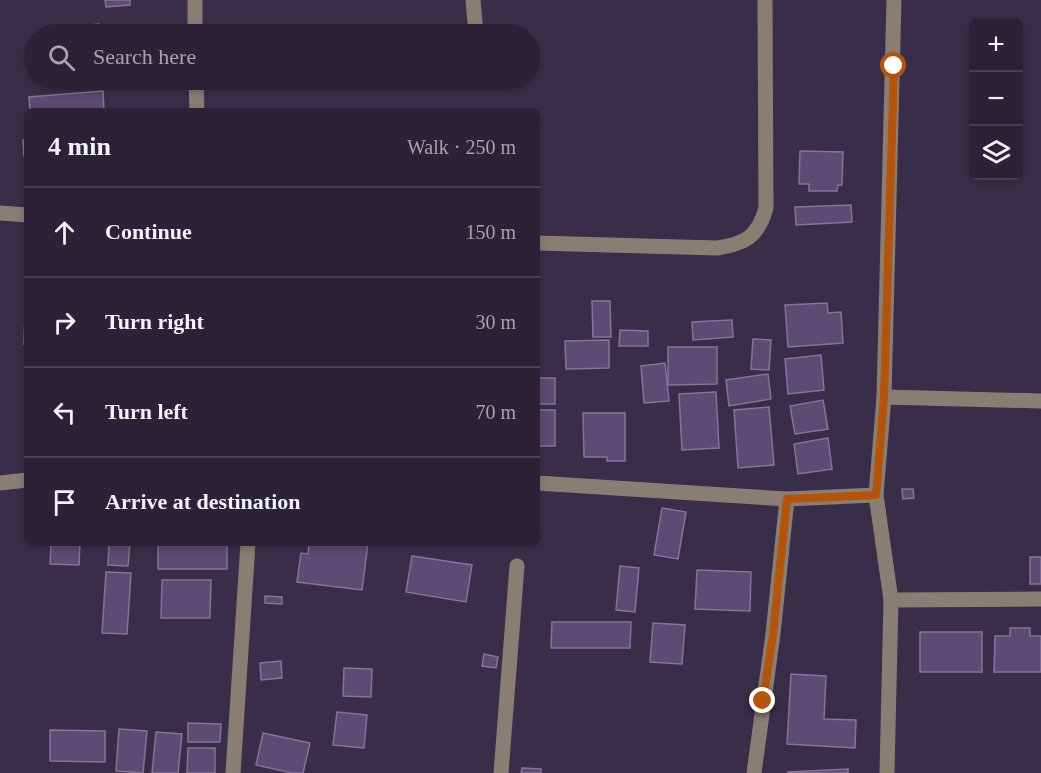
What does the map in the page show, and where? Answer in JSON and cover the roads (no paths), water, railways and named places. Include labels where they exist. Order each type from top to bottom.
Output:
[{"type":"street","points":[[195,0],[195,24]]},
{"type":"street","points":[[473,0],[475,24]]},
{"type":"street","points":[[540,243],[717,248],[738,245],[754,234],[763,221],[766,208],[765,0]]},
{"type":"street","points":[[888,773],[891,600],[876,495],[884,397],[894,0]]},
{"type":"street","points":[[196,90],[197,108]]},
{"type":"street","points":[[0,213],[24,215]]},
{"type":"street","points":[[884,397],[1041,401]]},
{"type":"street","points":[[0,483],[24,480]]},
{"type":"street","points":[[540,483],[787,499],[876,495]]},
{"type":"street","points":[[754,773],[773,634],[787,499]]},
{"type":"street","points":[[233,773],[248,546]]},
{"type":"street","points":[[501,773],[517,566]]},
{"type":"street","points":[[891,600],[1041,599]]}]
